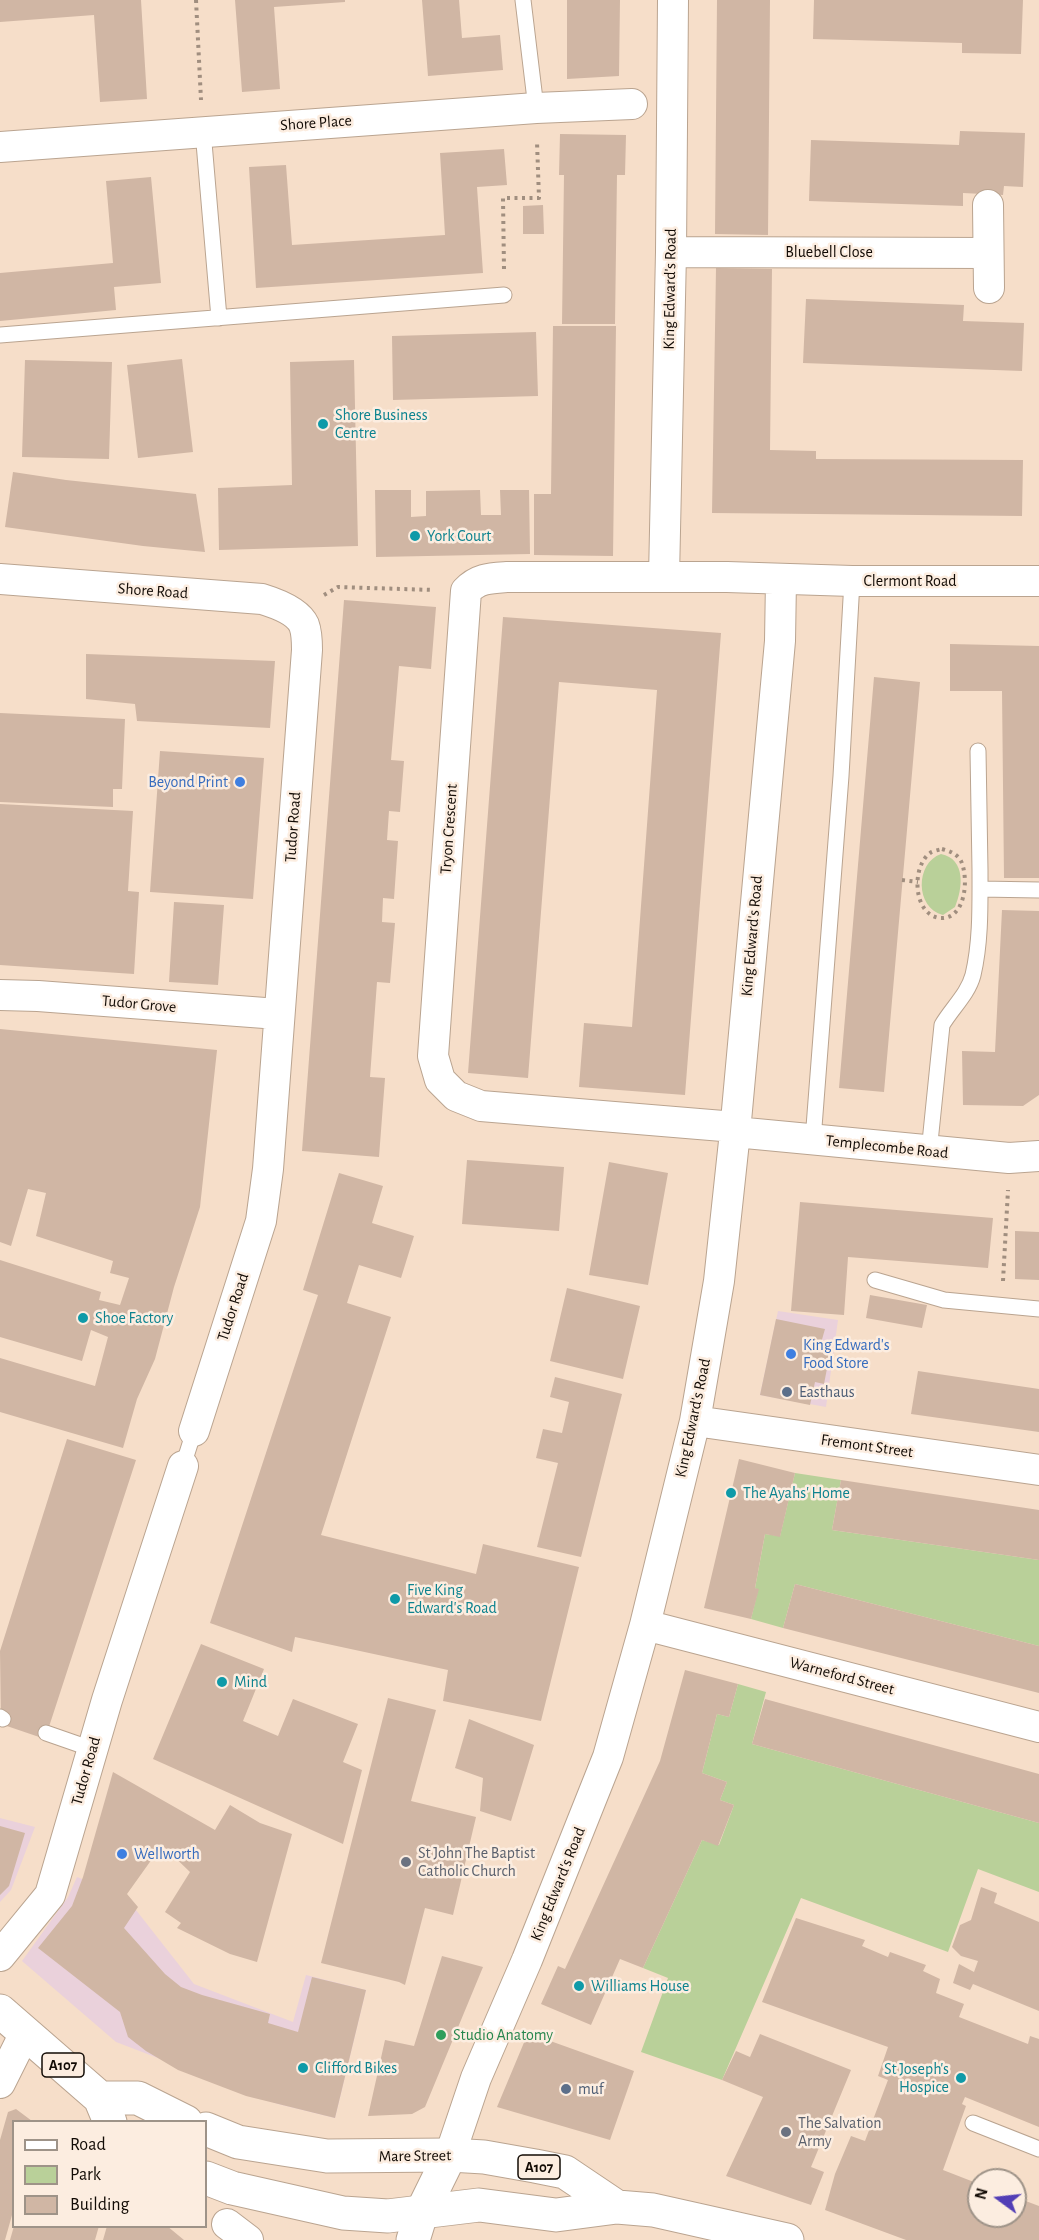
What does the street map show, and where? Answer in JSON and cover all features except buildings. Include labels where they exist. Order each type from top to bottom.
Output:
[{"type":"main road","name":"A107","points":[[0,2011],[25,2032],[105,2110],[138,2098],[184,2120]]},
{"type":"main road","name":"Mare Street","points":[[207,2129],[238,2142],[327,2156],[484,2157],[565,2172],[617,2207]]},
{"type":"main road","name":"King Edward's Road","points":[[417,2227],[450,2155]]},
{"type":"main road","name":"Mare Street","points":[[207,2178],[232,2188],[331,2211],[388,2216],[417,2227],[478,2205],[556,2215],[617,2207],[653,2210],[787,2240]]},
{"type":"street","name":"King Edward's Road","points":[[664,577],[671,252],[673,0]]},
{"type":"street","name":"Shore Place","points":[[0,147],[536,108],[632,104]]},
{"type":"street","points":[[988,204],[988,288]]},
{"type":"street","name":"Bluebell Close","points":[[671,252],[988,253]]},
{"type":"street","name":"Tryon Crescent","points":[[735,1130],[481,1106],[456,1096],[440,1080],[433,1056],[466,591],[472,584],[487,578],[727,577],[781,580]]},
{"type":"street","name":"Shore Road","points":[[0,579],[262,599],[277,604],[301,621]]},
{"type":"street","name":"King Edward's Road","points":[[450,2155],[476,2079],[552,1900],[608,1757],[645,1625],[695,1421],[719,1281],[735,1130],[780,641],[781,580]]},
{"type":"street","name":"Clermont Road","points":[[781,580],[1039,581]]},
{"type":"street","name":"Tudor Road","points":[[194,1431],[261,1221],[268,1168],[307,650],[304,625],[301,621]]},
{"type":"street","name":"Tudor Grove","points":[[0,995],[278,1014]]},
{"type":"street","name":"Templecombe Road","points":[[735,1130],[929,1152],[1009,1158],[1039,1156]]},
{"type":"street","name":"Fremont Street","points":[[695,1421],[1039,1470]]},
{"type":"street","name":"Tudor Road","points":[[0,1956],[50,1895],[92,1749],[183,1466]]},
{"type":"street","name":"Warneford Street","points":[[645,1625],[1039,1727]]},
{"type":"street","points":[[0,2083],[25,2032]]},
{"type":"lane","points":[[523,0],[536,108]]},
{"type":"lane","points":[[203,131],[219,318]]},
{"type":"lane","points":[[0,335],[504,295]]},
{"type":"lane","points":[[813,1140],[840,798],[852,581]]},
{"type":"lane","points":[[929,1152],[942,1025],[951,1009],[964,994],[973,976],[980,889],[978,751]]},
{"type":"lane","points":[[980,889],[1039,890]]},
{"type":"lane","points":[[875,1280],[945,1300],[1039,1309]]},
{"type":"lane","name":"Tudor Road","points":[[183,1466],[194,1431]]},
{"type":"lane","points":[[46,1733],[92,1749]]},
{"type":"lane","points":[[973,2123],[1039,2149]]},
{"type":"path","points":[[196,0],[203,131]]},
{"type":"path","points":[[504,295],[503,198],[539,198],[536,108]]},
{"type":"path","points":[[301,621],[317,600],[338,588],[440,590]]},
{"type":"path","points":[[942,849],[953,853],[961,860],[965,880],[962,902],[951,915],[939,916],[927,913],[919,896],[918,882],[924,859],[931,852],[942,849]]},
{"type":"path","points":[[902,880],[918,882]]},
{"type":"path","points":[[1002,1306],[1009,1158]]},
{"type":"shaded area","points":[[778,1311],[838,1320],[826,1407],[760,1395]]},
{"type":"shaded area","points":[[0,1818],[35,1827],[11,1890],[0,1902]]},
{"type":"shaded area","points":[[77,1877],[125,1896],[194,1984],[293,2022],[306,1975],[366,1990],[335,2118],[278,2104],[116,2042],[22,1961],[68,1897]]},
{"type":"green space","points":[[941,854],[955,862],[959,868],[961,883],[955,907],[943,915],[934,911],[927,904],[922,885],[926,866]]},
{"type":"green space","points":[[795,1473],[841,1480],[832,1530],[1039,1560],[1039,1646],[795,1584],[783,1628],[751,1619],[758,1590],[755,1588],[765,1534],[780,1536]]},
{"type":"green space","points":[[738,1684],[766,1692],[752,1744],[1039,1823],[1039,1892],[978,1869],[948,1952],[801,1898],[722,2080],[641,2052],[668,1978],[643,1968],[702,1840],[719,1845],[734,1805],[720,1800],[727,1782],[702,1773],[717,1714],[729,1717]]},
{"type":"place","name":"Shore Business Centre","points":[[323,424]]},
{"type":"place","name":"York Court","points":[[415,536]]},
{"type":"place","name":"Beyond Print","points":[[240,782]]},
{"type":"place","name":"Shoe Factory","points":[[83,1318]]},
{"type":"place","name":"King Edward's Food Store","points":[[791,1354]]},
{"type":"place","name":"Easthaus","points":[[787,1392]]},
{"type":"place","name":"The Ayahs' Home","points":[[731,1493]]},
{"type":"place","name":"Five King Edward's Road","points":[[395,1599]]},
{"type":"place","name":"Mind","points":[[222,1682]]},
{"type":"place","name":"Wellworth","points":[[122,1854]]},
{"type":"place","name":"St John The Baptist Catholic Church","points":[[406,1862]]},
{"type":"place","name":"Williams House","points":[[579,1986]]},
{"type":"place","name":"Studio Anatomy","points":[[441,2035]]},
{"type":"place","name":"Clifford Bikes","points":[[303,2068]]},
{"type":"place","name":"St Joseph's Hospice","points":[[961,2078]]},
{"type":"place","name":"muf","points":[[566,2089]]},
{"type":"place","name":"The Salvation Army","points":[[786,2132]]}]
